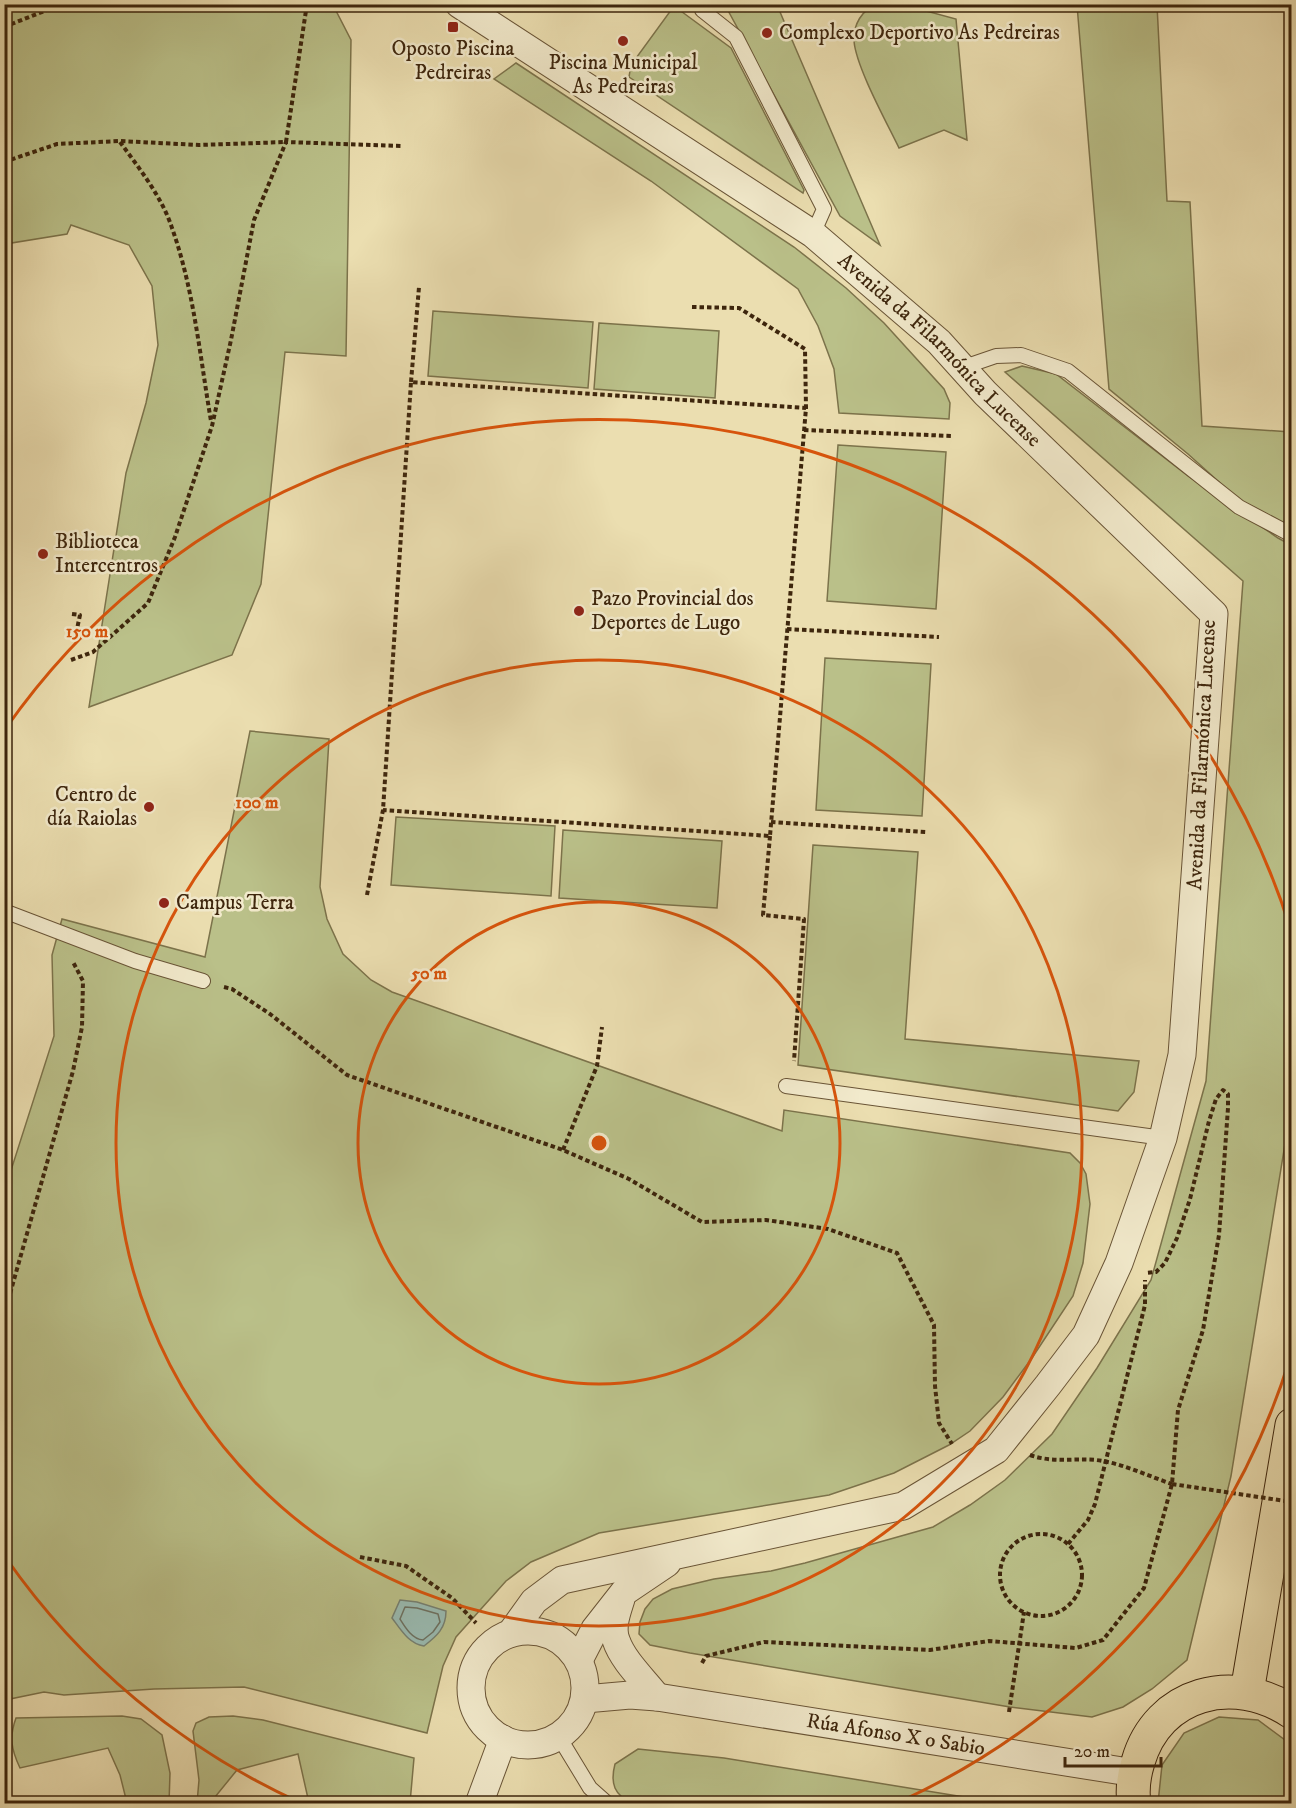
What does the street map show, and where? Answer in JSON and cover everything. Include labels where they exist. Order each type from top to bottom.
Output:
[{"type":"highway","points":[[1247,1692],[1292,1425]]},
{"type":"highway","points":[[1135,1788],[1142,1749],[1156,1727],[1174,1710],[1197,1697],[1221,1692],[1247,1692],[1274,1700],[1292,1712]]},
{"type":"street","name":"Avenida da Filarmónica Lucense","points":[[459,4],[813,234],[939,342],[961,368],[1214,614],[1182,1055],[1163,1138],[1119,1263],[1086,1335],[996,1450],[903,1506],[562,1580],[534,1601],[511,1633]]},
{"type":"street","name":"Avenida da Filarmónica Lucense","points":[[579,1660],[595,1629],[624,1592],[681,1554]]},
{"type":"street","points":[[624,1592],[615,1619],[615,1639],[625,1656],[657,1697]]},
{"type":"street","points":[[537,1630],[562,1640],[579,1660],[584,1673],[585,1699],[580,1714],[571,1727],[559,1737],[541,1744],[521,1745],[502,1740],[487,1728],[476,1712],[471,1693],[473,1673],[481,1656],[494,1642],[511,1633],[537,1630]]},
{"type":"street","name":"Rúa Afonso X o Sabio","points":[[585,1699],[630,1695],[657,1697],[1135,1788]]},
{"type":"street","points":[[480,1803],[502,1740]]},
{"type":"lane","points":[[702,10],[736,37],[824,209],[813,234]]},
{"type":"lane","points":[[961,368],[996,356],[1021,354],[1068,371],[1239,507],[1292,535]]},
{"type":"lane","points":[[4,911],[135,961],[203,981]]},
{"type":"lane","points":[[786,1086],[1163,1138]]},
{"type":"lane","points":[[559,1737],[590,1788],[608,1803]]},
{"type":"path","points":[[4,27],[62,4]]},
{"type":"path","points":[[71,660],[93,652],[148,603],[175,537],[212,426],[254,220],[286,142],[307,4]]},
{"type":"path","points":[[120,141],[146,176],[172,226],[195,314],[212,426]]},
{"type":"path","points":[[4,162],[57,144],[120,141],[199,145],[286,142],[401,146]]},
{"type":"path","points":[[367,895],[382,810],[419,288]]},
{"type":"path","points":[[692,307],[739,308],[805,349],[806,408],[763,915],[804,919],[794,1061]]},
{"type":"path","points":[[411,382],[806,408]]},
{"type":"path","points":[[804,430],[952,436]]},
{"type":"path","points":[[72,614],[80,615],[75,643]]},
{"type":"path","points":[[787,628],[939,638]]},
{"type":"path","points":[[382,810],[770,836]]},
{"type":"path","points":[[771,822],[926,832]]},
{"type":"path","points":[[4,1315],[73,1071],[82,1027],[83,981],[58,932]]},
{"type":"path","points":[[203,981],[231,989],[270,1014],[347,1075],[563,1150],[629,1179],[702,1222],[766,1220],[828,1228],[897,1253],[934,1325],[935,1386],[939,1423],[952,1444]]},
{"type":"path","points":[[563,1150],[597,1066],[602,1027]]},
{"type":"path","points":[[702,1663],[706,1656],[764,1642],[930,1650],[989,1641],[1076,1648],[1102,1640],[1144,1588],[1172,1484],[1178,1410],[1203,1330],[1219,1235],[1228,1108],[1228,1094],[1223,1090],[1216,1099],[1209,1121],[1190,1199],[1177,1238],[1165,1263],[1155,1272],[1145,1274],[1145,1305],[1095,1504],[1088,1520],[1068,1544]]},
{"type":"path","points":[[1027,1454],[1045,1460],[1096,1460],[1172,1484],[1292,1502]]},
{"type":"path","points":[[1042,1534],[1056,1537],[1068,1544],[1076,1554],[1081,1566],[1078,1592],[1061,1610],[1043,1615],[1024,1612],[1012,1604],[1004,1593],[1000,1579],[1001,1565],[1007,1552],[1016,1542],[1028,1536],[1042,1534]]},
{"type":"path","points":[[360,1557],[406,1566],[452,1598],[476,1623]]},
{"type":"path","points":[[1009,1712],[1024,1612]]},
{"type":"green space","points":[[5,4],[333,5],[351,40],[346,356],[285,352],[261,584],[232,655],[89,707],[126,473],[146,403],[158,345],[152,286],[129,245],[71,225],[67,234],[5,244]]},
{"type":"green space","points":[[725,5],[777,5],[880,245],[840,216]]},
{"type":"green space","points":[[877,5],[904,5],[956,19],[967,140],[944,130],[899,148],[866,80],[854,41],[855,29],[860,18],[867,10]]},
{"type":"green space","points":[[1077,5],[1157,5],[1167,201],[1190,202],[1202,426],[1291,432],[1291,527],[1238,499],[1109,389]]},
{"type":"green space","points":[[674,6],[731,48],[804,190],[803,193],[629,77],[631,65]]},
{"type":"green space","points":[[516,63],[794,247],[846,288],[884,323],[944,389],[950,403],[949,419],[839,413],[834,369],[818,326],[798,289],[651,181],[494,79]]},
{"type":"green space","points":[[433,311],[593,322],[588,388],[428,376]]},
{"type":"green space","points":[[599,323],[719,331],[715,398],[594,389]]},
{"type":"green space","points":[[1022,366],[1056,374],[1188,476],[1291,545],[1291,1107],[1231,1476],[1187,1660],[1152,1689],[1123,1707],[1092,1717],[1010,1707],[690,1653],[650,1645],[639,1634],[640,1622],[645,1609],[653,1599],[672,1589],[805,1563],[933,1527],[970,1505],[1005,1480],[1052,1434],[1097,1368],[1151,1280],[1206,1081],[1243,581],[1005,372]]},
{"type":"green space","points":[[838,445],[946,452],[936,609],[827,601]]},
{"type":"green space","points":[[825,658],[931,664],[922,816],[816,810]]},
{"type":"green space","name":"Campus Terra","points":[[250,731],[329,739],[320,887],[327,919],[343,954],[371,980],[392,992],[782,1131],[784,1110],[1070,1153],[1080,1163],[1086,1174],[1090,1204],[1083,1263],[1073,1296],[1003,1397],[970,1431],[949,1445],[894,1473],[829,1495],[599,1533],[531,1562],[506,1581],[456,1637],[443,1666],[427,1733],[244,1687],[154,1689],[64,1695],[44,1692],[5,1700],[5,1189],[54,1036],[52,955],[62,919],[205,957]]},
{"type":"green space","points":[[396,817],[555,826],[551,896],[391,885]]},
{"type":"green space","points":[[563,830],[722,841],[717,908],[559,898]]},
{"type":"green space","points":[[813,845],[918,852],[905,1039],[1139,1061],[1134,1092],[1118,1111],[798,1065]]},
{"type":"green space","points":[[122,1716],[141,1719],[162,1735],[170,1773],[169,1803],[127,1803],[120,1775],[108,1748],[20,1768],[12,1743],[12,1731],[16,1718]]},
{"type":"green space","points":[[233,1716],[263,1720],[414,1758],[410,1803],[309,1803],[298,1754],[237,1770],[215,1797],[215,1803],[197,1803],[199,1780],[193,1731],[196,1723],[209,1717]]},
{"type":"green space","points":[[1219,1717],[1258,1720],[1289,1743],[1292,1748],[1291,1803],[1158,1803],[1162,1765],[1184,1733]]},
{"type":"green space","points":[[638,1749],[724,1758],[1001,1803],[633,1803],[621,1797],[613,1783],[613,1777],[615,1764]]},
{"type":"water","points":[[400,1600],[417,1602],[446,1611],[440,1631],[424,1646],[414,1642],[402,1632],[392,1618]]},
{"type":"place","name":"Oposto Piscina Pedreiras","points":[[453,27]]},
{"type":"place","name":"Complexo Deportivo As Pedreiras","points":[[767,33]]},
{"type":"place","name":"Piscina Municipal As Pedreiras","points":[[623,41]]},
{"type":"place","name":"Biblioteca Intercentros","points":[[43,554]]},
{"type":"place","name":"Pazo Provincial dos Deportes de Lugo","points":[[579,611]]},
{"type":"place","name":"Centro de día Raiolas","points":[[149,807]]},
{"type":"place","name":"Campus Terra","points":[[164,903]]}]
